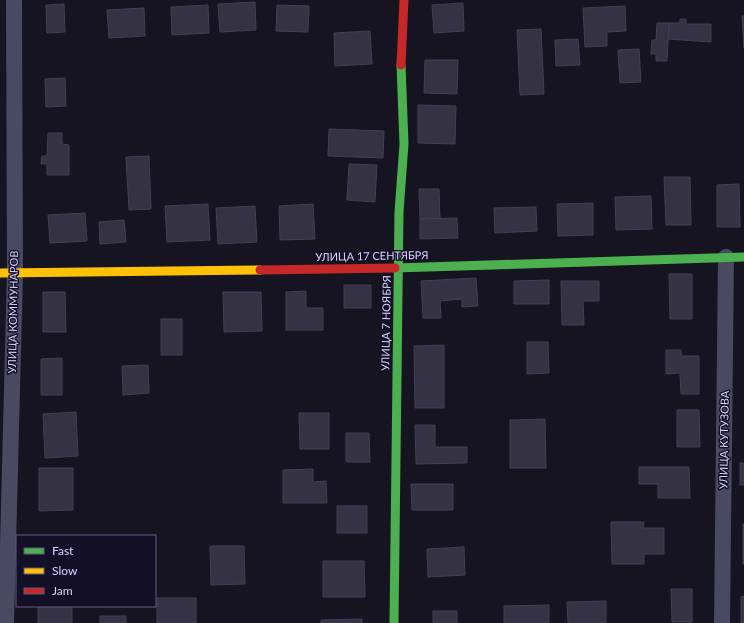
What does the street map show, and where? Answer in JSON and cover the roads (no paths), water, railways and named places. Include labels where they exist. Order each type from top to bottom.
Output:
[{"type":"street","name":"УЛИЦА КОММУНАРОВ","points":[[6,623],[7,273],[14,0]]},
{"type":"street","name":"УЛИЦА 7 НОЯБРЯ","points":[[394,623],[399,212],[404,144],[401,60],[404,0]]},
{"type":"street","name":"УЛИЦА КУТУЗОВА","points":[[722,623],[726,257]]},
{"type":"street","name":"УЛИЦА 17 СЕНТЯБРЯ","points":[[7,273],[399,268],[744,257]]}]
